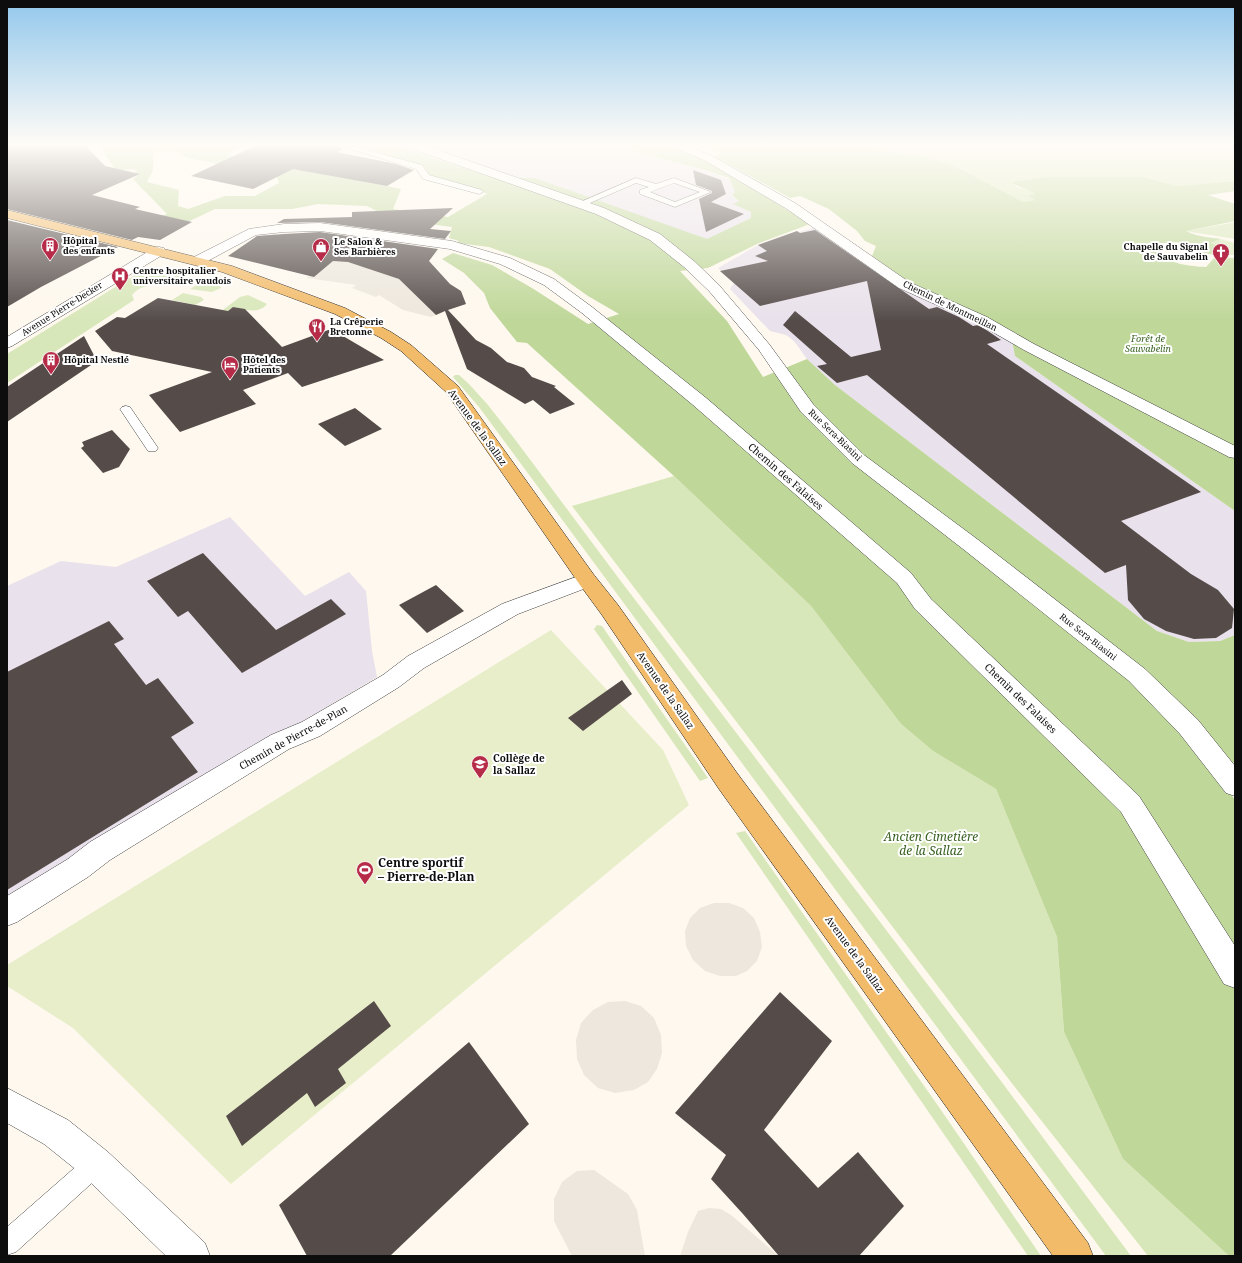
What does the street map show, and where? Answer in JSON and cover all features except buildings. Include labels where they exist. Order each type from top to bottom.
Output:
[{"type":"main road","name":"Avenue de la Sallaz","points":[[7,214],[197,260],[227,269],[340,311],[386,335],[406,348],[452,389],[587,580],[610,610],[728,781],[1075,1256]]},
{"type":"street","name":"Rue Sera-Biasini","points":[[577,203],[600,211],[654,236],[688,264],[714,288],[764,347],[807,408],[858,459],[970,544],[1137,675],[1189,727],[1235,784]]},
{"type":"street","name":"Chemin de Montmeillan","points":[[786,203],[904,285],[982,320],[1029,347],[1235,453]]},
{"type":"street","name":"Chemin des Falaises","points":[[197,260],[253,232],[284,228],[320,227],[452,245],[505,261],[549,282],[587,310],[698,401],[904,578],[923,604],[1130,804],[1235,972]]},
{"type":"street","name":"Avenue Pierre-Decker","points":[[7,343],[159,250]]},
{"type":"street","name":"Chemin de Pierre-de-Plan","points":[[7,912],[78,868],[106,847],[280,742],[311,729],[391,681],[416,662],[510,609],[587,580]]},
{"type":"street","points":[[7,1105],[56,1132],[96,1164],[192,1256]]},
{"type":"lane","points":[[671,203],[676,205],[681,203]]},
{"type":"lane","points":[[126,409],[152,448]]},
{"type":"lane","points":[[7,1243],[96,1164]]},
{"type":"shaded area","points":[[604,203],[736,203],[734,204],[751,212],[751,218],[707,240]]},
{"type":"shaded area","points":[[815,227],[943,306],[1012,340],[1015,356],[1235,511],[1235,635],[1220,641],[1189,642],[1157,631],[835,385],[807,359],[794,341],[786,335],[770,331],[730,289],[734,283],[718,268],[758,245]]},
{"type":"shaded area","points":[[333,261],[348,262],[399,279],[436,315],[431,317],[403,310],[379,295],[376,297],[352,288],[356,285],[306,278],[310,276],[314,277]]},
{"type":"shaded area","points":[[230,517],[305,596],[349,572],[366,591],[372,651],[377,677],[7,897],[7,586],[61,561],[116,567]]},
{"type":"shaded area","points":[[714,903],[729,903],[743,908],[754,918],[760,932],[762,947],[757,961],[747,971],[736,976],[720,976],[705,971],[693,960],[686,946],[685,931],[690,918],[700,908]]},
{"type":"shaded area","points":[[625,1001],[641,1006],[654,1018],[661,1035],[662,1053],[657,1069],[648,1082],[634,1090],[615,1093],[598,1088],[584,1075],[577,1059],[576,1040],[581,1023],[593,1010],[608,1002]]},
{"type":"shaded area","points":[[594,1170],[628,1194],[637,1210],[645,1256],[572,1256],[554,1221],[554,1199],[562,1182],[577,1171]]},
{"type":"shaded area","points":[[709,1208],[721,1209],[731,1215],[779,1256],[680,1256],[688,1232],[698,1211]]},
{"type":"green space","points":[[156,203],[178,203],[178,206],[188,209],[205,203],[395,203],[393,209],[448,217],[472,203],[605,203],[707,239],[751,218],[751,212],[733,204],[776,203],[810,224],[757,244],[708,268],[680,271],[727,321],[763,377],[807,359],[835,385],[1157,631],[1189,642],[1220,641],[1235,635],[1235,762],[1214,770],[1235,800],[1235,1256],[1229,1256],[1123,1159],[1064,1032],[1057,937],[996,789],[933,751],[901,724],[811,606],[674,476],[527,343],[517,342],[490,308],[484,293],[464,273],[442,259],[453,253],[492,265],[532,288],[588,324],[619,314],[588,296],[550,269],[489,247],[457,243],[459,241],[449,238],[452,227],[392,219],[367,206],[318,204],[292,209],[215,209],[173,229],[144,222],[167,214]]},
{"type":"green space","name":"Forêt de Sauvabelin","points":[[815,203],[1235,204],[1235,221],[1186,231],[1196,235],[1220,239],[1211,243],[1227,251],[1228,255],[1205,254],[1199,249],[1177,242],[1163,243],[1155,247],[1159,253],[1170,261],[1192,266],[1206,267],[1215,257],[1235,258],[1235,511],[1015,356],[1012,340],[913,287],[872,256],[876,246],[865,241],[857,231],[829,209]]},
{"type":"green space","points":[[1235,222],[1235,239],[1185,231],[1231,223]]},
{"type":"green space","points":[[1220,239],[1235,243],[1235,255],[1228,255],[1227,251],[1211,243]]},
{"type":"green space","points":[[156,270],[166,271],[187,278],[177,286],[153,285],[136,291],[132,295],[134,300],[7,383],[7,354],[133,276]]},
{"type":"green space","points":[[203,281],[220,286],[221,288],[212,292],[190,289]]},
{"type":"green space","points":[[183,293],[201,297],[204,300],[195,305],[172,300]]},
{"type":"green space","points":[[248,295],[267,304],[260,309],[255,310],[233,307],[210,325],[204,324],[240,297]]},
{"type":"green space","points":[[455,375],[459,375],[469,384],[488,405],[517,442],[1001,1081],[1131,1256],[1106,1256],[479,407],[453,377]]},
{"type":"green space","name":"Ancien Cimetière de la Sallaz","points":[[674,476],[811,606],[901,724],[933,751],[996,789],[1057,937],[1064,1032],[1123,1159],[1229,1256],[1148,1256],[1007,1077],[572,506]]},
{"type":"green space","points":[[597,625],[602,626],[708,778],[700,781],[594,629]]},
{"type":"green space","name":"Centre sportif – Pierre-de-Plan","points":[[551,630],[663,750],[689,805],[231,1184],[73,1028],[7,986],[7,965]]},
{"type":"green space","points":[[745,831],[941,1110],[1041,1256],[1028,1256],[736,833]]},
{"type":"place","name":"Hôpital des enfants","points":[[50,261]]},
{"type":"place","name":"Le Salon & Ses Barbières","points":[[321,262]]},
{"type":"place","name":"Chapelle du Signal de Sauvabelin","points":[[1221,267]]},
{"type":"place","name":"Centre hospitalier universitaire vaudois","points":[[120,291]]},
{"type":"place","name":"La Crêperie Bretonne","points":[[317,342]]},
{"type":"place","name":"Hôpital Nestlé","points":[[51,375]]},
{"type":"place","name":"Hôtel des Patients","points":[[230,380]]},
{"type":"place","name":"Collège de la Sallaz","points":[[480,779]]},
{"type":"place","name":"Centre sportif – Pierre-de-Plan","points":[[365,885]]}]
